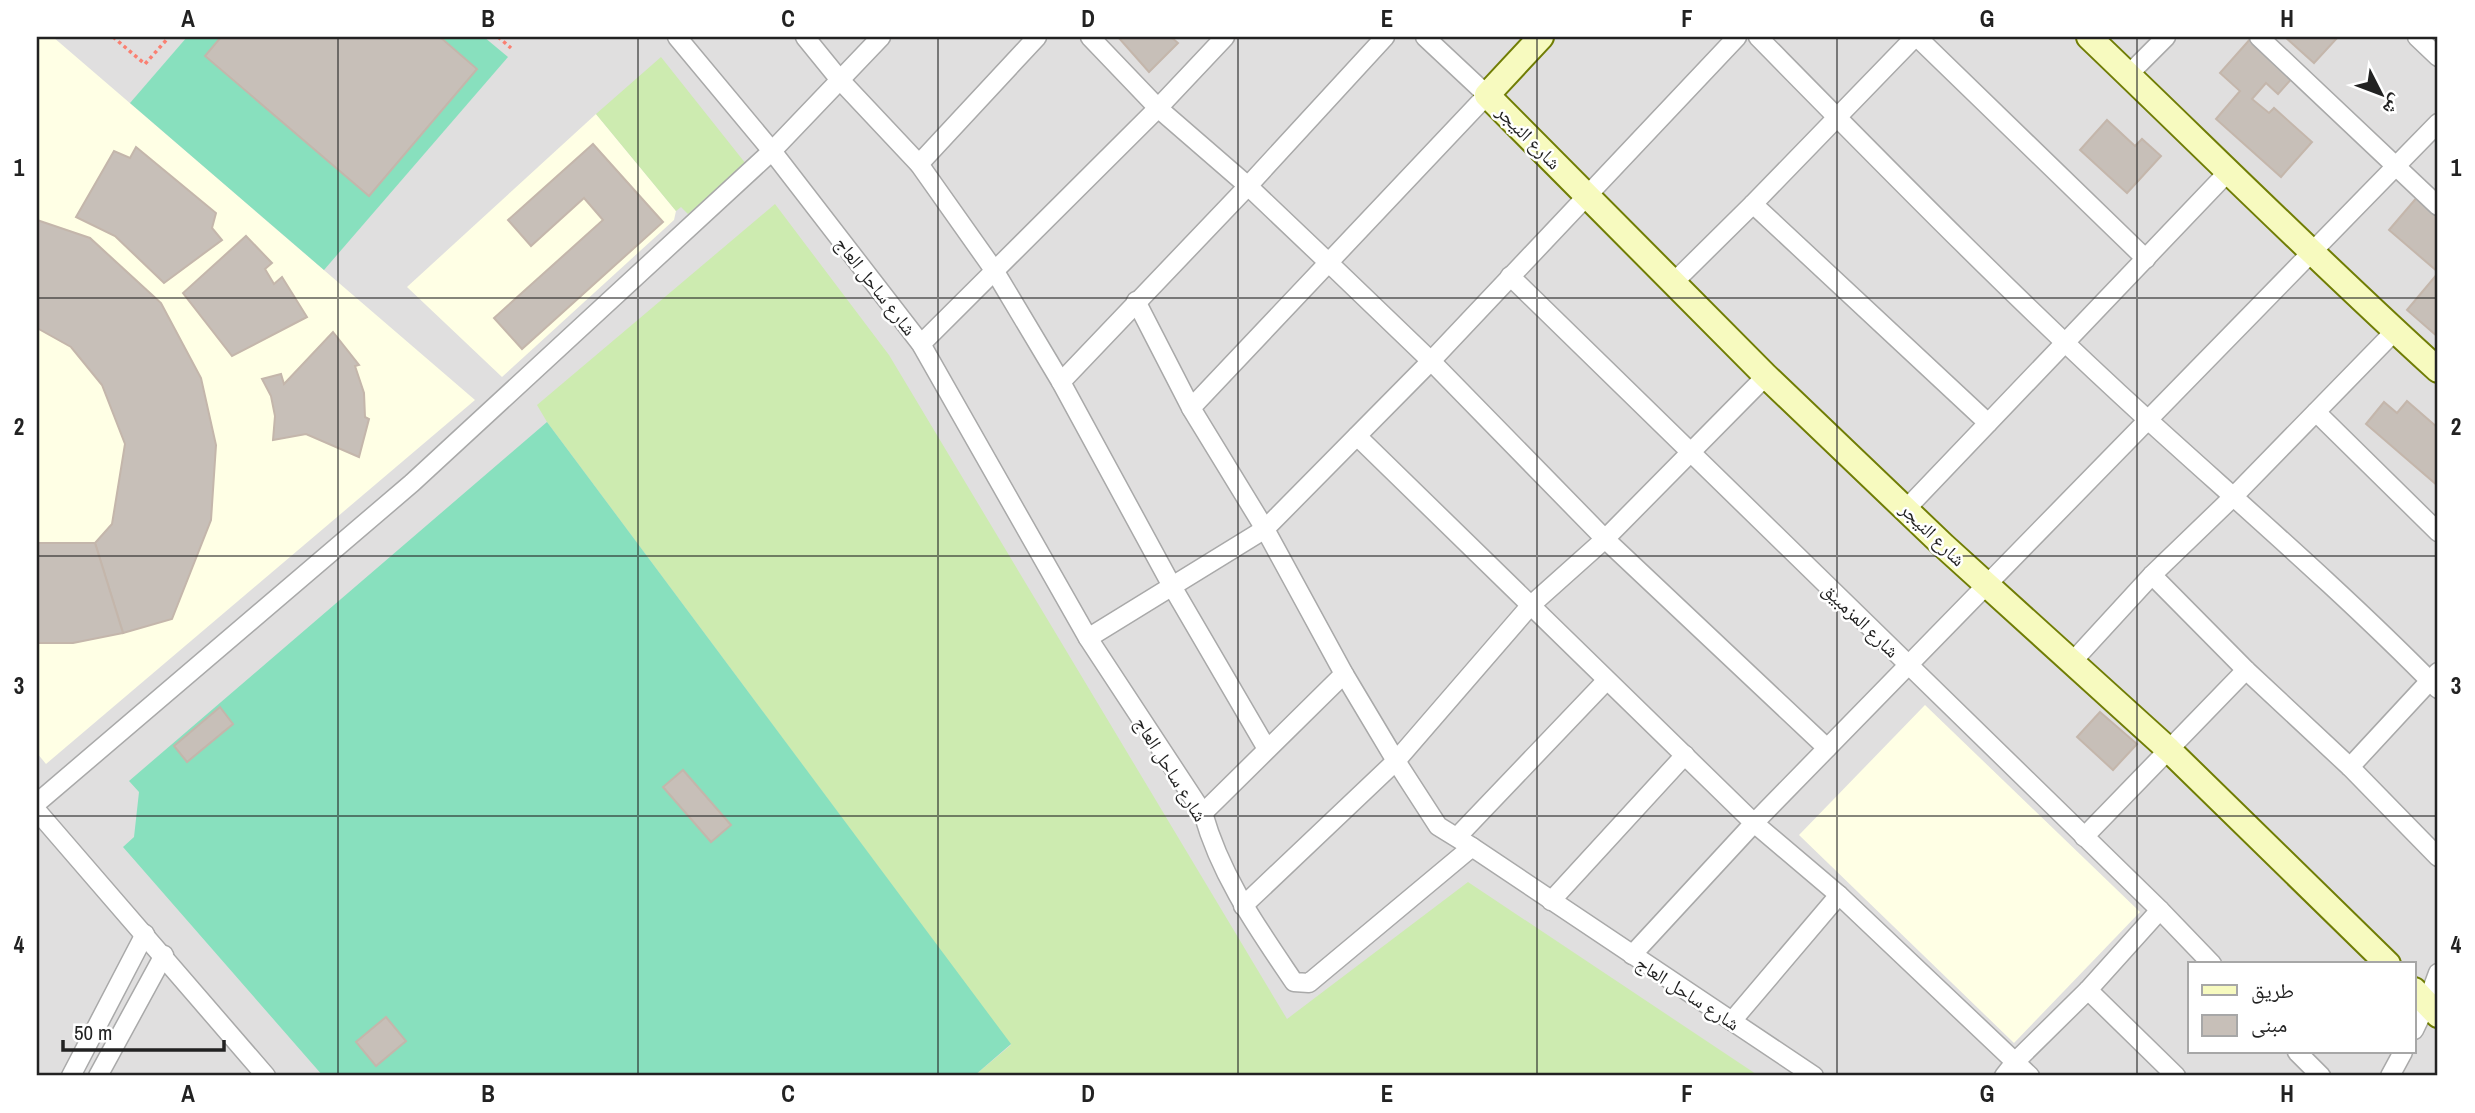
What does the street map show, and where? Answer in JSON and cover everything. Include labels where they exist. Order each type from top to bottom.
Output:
[{"type":"street","name":"شارع ساحل العاج","points":[[677,37],[772,151],[921,344],[1088,638],[1203,813],[1212,845],[1243,906],[1294,982],[1309,984],[1465,842],[1814,1076]]},
{"type":"street","points":[[805,37],[840,80],[919,164],[994,270],[1061,382],[1172,587],[1267,749]]},
{"type":"street","points":[[37,803],[412,483],[772,151],[881,37]]},
{"type":"street","points":[[919,164],[1037,37]]},
{"type":"street","points":[[1090,37],[1158,108],[1248,186],[1329,263],[1431,361],[1605,539],[1827,748]]},
{"type":"street","points":[[921,344],[1158,108],[1225,37]]},
{"type":"street","points":[[1061,382],[1248,186],[1385,37]]},
{"type":"street","points":[[1425,37],[1487,95]]},
{"type":"street","points":[[1191,408],[1541,37]]},
{"type":"street","points":[[1088,638],[1265,529],[1431,361],[1738,37]]},
{"type":"street","points":[[1758,37],[2066,343],[2435,681],[2350,768]]},
{"type":"street","points":[[1673,284],[1916,37],[2146,259]]},
{"type":"street","points":[[2089,37],[2311,253],[2438,370]]},
{"type":"street","points":[[2128,75],[2166,37]]},
{"type":"street","points":[[2259,37],[2438,206]]},
{"type":"street","points":[[2417,37],[2438,57]]},
{"type":"street","name":"شارع النيجر","points":[[1487,95],[1766,376],[1944,546],[2169,750],[2386,962]]},
{"type":"street","points":[[1632,956],[1754,823],[2438,123]]},
{"type":"street","points":[[1907,508],[2229,171]]},
{"type":"street","points":[[1753,205],[1988,423]]},
{"type":"street","name":"شارع المزمبيق","points":[[1510,276],[2210,962]]},
{"type":"street","points":[[1136,301],[1191,408],[1265,529],[1344,674],[1438,826],[1465,842],[1606,681]]},
{"type":"street","points":[[2073,661],[2152,575],[2234,496],[2395,331]]},
{"type":"street","points":[[1243,906],[1396,761],[1530,606],[1605,539],[1766,376]]},
{"type":"street","points":[[2316,412],[2438,532]]},
{"type":"street","points":[[1357,436],[1754,823],[1839,895],[2030,1076]]},
{"type":"street","points":[[2152,575],[2438,857]]},
{"type":"street","points":[[2084,837],[2246,670]]},
{"type":"street","points":[[1203,813],[1344,674]]},
{"type":"street","points":[[1551,901],[1685,755]]},
{"type":"street","points":[[37,811],[266,1076]]},
{"type":"street","points":[[1732,1021],[1839,895]]},
{"type":"street","points":[[2004,1076],[2088,990],[2160,910]]},
{"type":"street","points":[[71,1076],[145,934]]},
{"type":"street","points":[[98,1076],[164,955]]},
{"type":"street","points":[[2416,1025],[2438,973]]},
{"type":"street","points":[[2088,990],[2176,1076]]},
{"type":"street","points":[[2299,1054],[2321,1076]]},
{"type":"street","points":[[2390,1076],[2402,1054]]},
{"type":"path","points":[[113,37],[145,64],[169,37]]},
{"type":"path","points":[[498,37],[511,48]]},
{"type":"shaded area","points":[[37,37],[2438,37],[2438,1076],[37,1076]]},
{"type":"shaded area","points":[[37,37],[53,37],[475,400],[46,764],[37,753]]},
{"type":"shaded area","points":[[596,114],[676,211],[674,220],[502,377],[407,287]]},
{"type":"shaded area","points":[[1925,705],[2140,912],[2014,1043],[1799,835]]},
{"type":"green space","points":[[187,37],[484,37],[508,57],[324,270],[130,103]]},
{"type":"green space","points":[[661,57],[746,164],[688,214],[681,207],[676,211],[596,114]]},
{"type":"green space","points":[[775,204],[889,355],[1287,1019],[1468,882],[1759,1076],[974,1076],[1011,1045],[537,405]]},
{"type":"green space","points":[[547,422],[1011,1044],[974,1076],[323,1076],[123,847],[134,837],[139,792],[129,781]]},
{"type":"building","points":[[221,37],[440,37],[477,69],[369,196],[205,56]]},
{"type":"building","points":[[1118,37],[1171,37],[1178,43],[1149,72]]},
{"type":"building","points":[[2252,37],[2295,75],[2278,94],[2266,83],[2252,99],[2269,113],[2274,108],[2312,142],[2281,177],[2216,119],[2240,91],[2220,73]]},
{"type":"building","points":[[2285,37],[2338,37],[2314,63]]},
{"type":"building","points":[[2107,120],[2135,146],[2142,139],[2161,156],[2127,193],[2080,150]]},
{"type":"building","points":[[593,144],[663,222],[522,349],[494,318],[603,220],[584,198],[531,246],[508,220]]},
{"type":"building","points":[[136,147],[216,213],[212,228],[222,240],[164,283],[115,236],[76,217],[114,151],[130,158]]},
{"type":"building","points":[[2419,195],[2438,211],[2438,272],[2389,230]]},
{"type":"building","points":[[37,220],[90,238],[161,303],[201,378],[216,445],[211,520],[172,619],[123,633],[95,543],[112,524],[125,444],[102,385],[71,347],[37,328]]},
{"type":"building","points":[[246,236],[272,263],[265,269],[274,284],[282,277],[307,317],[232,356],[183,293]]},
{"type":"building","points":[[2438,273],[2438,337],[2407,310]]},
{"type":"building","points":[[333,332],[359,365],[355,366],[364,393],[365,417],[369,419],[359,457],[306,434],[273,440],[275,416],[271,396],[262,379],[281,374],[284,384]]},
{"type":"building","points":[[2407,401],[2438,428],[2438,486],[2366,424],[2384,402],[2397,413]]},
{"type":"building","points":[[37,543],[95,543],[123,633],[73,643],[37,643]]},
{"type":"building","points":[[220,707],[233,724],[187,762],[174,746]]},
{"type":"building","points":[[2100,712],[2137,744],[2113,770],[2077,737]]},
{"type":"building","points":[[683,770],[731,825],[711,842],[663,787]]},
{"type":"building","points":[[386,1017],[406,1041],[376,1066],[356,1042]]}]
